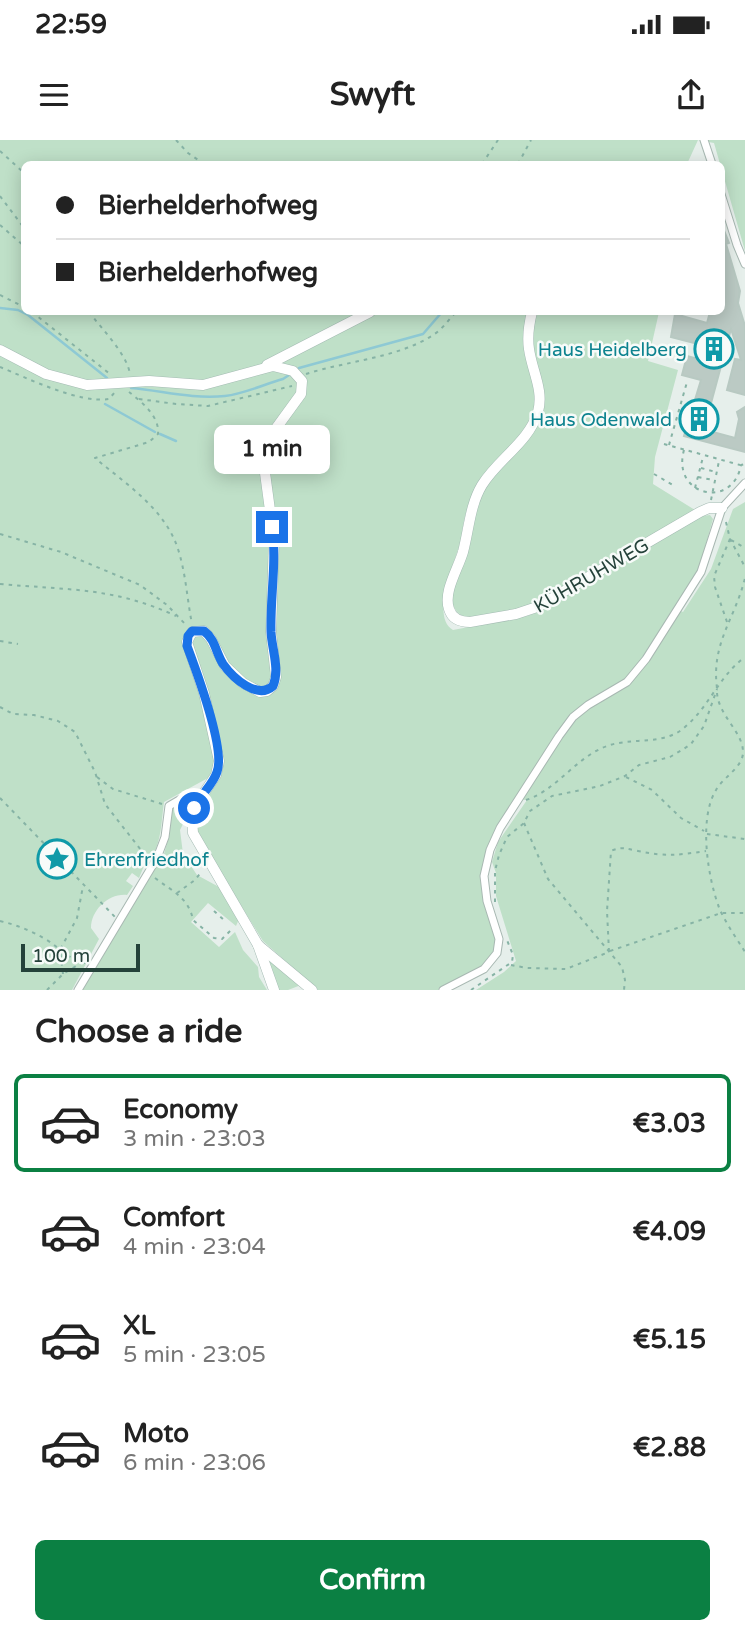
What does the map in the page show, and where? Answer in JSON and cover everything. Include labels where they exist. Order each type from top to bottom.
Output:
[{"type":"street","points":[[704,140],[711,161]]},
{"type":"street","points":[[725,207],[745,264]]},
{"type":"street","points":[[0,350],[31,367],[73,382],[94,385],[126,383],[203,386],[264,367],[364,315]]},
{"type":"street","name":"KÜHRUHWEG","points":[[532,315],[528,339],[540,393],[537,415],[526,435],[490,473],[477,496],[463,552],[448,595],[453,617],[470,622],[532,610],[700,512],[717,508]]},
{"type":"street","points":[[264,367],[284,368],[299,376],[303,383],[302,394],[269,438],[263,458],[274,540],[271,632],[276,677],[273,686],[260,692],[243,683],[225,666],[208,635],[200,630],[192,627],[187,646],[204,693],[219,761],[215,777],[199,799],[192,815],[194,838],[258,945],[274,990]]},
{"type":"street","points":[[443,990],[484,969],[497,953],[498,934],[485,894],[485,866],[496,836],[518,799],[573,717],[627,682],[646,659],[701,572],[717,508],[745,483]]},
{"type":"street","points":[[78,990],[151,869],[164,840],[170,806],[184,798],[199,799]]},
{"type":"street","points":[[258,945],[312,990]]},
{"type":"street","points":[[297,990],[312,990]]},
{"type":"path","points":[[176,140],[200,161]]},
{"type":"path","points":[[484,161],[498,140]]},
{"type":"path","points":[[520,161],[531,140]]},
{"type":"path","points":[[0,151],[21,170]]},
{"type":"path","points":[[0,196],[21,224]]},
{"type":"path","points":[[0,225],[21,243]]},
{"type":"path","points":[[0,295],[21,306]]},
{"type":"path","points":[[36,315],[126,383],[130,370],[121,353],[91,315]]},
{"type":"path","points":[[192,627],[183,566],[168,528],[151,505],[96,458],[149,442],[158,434],[157,421],[138,399],[208,406],[286,388],[292,386],[299,376],[397,351],[421,341],[434,335],[453,315]]},
{"type":"path","points":[[669,446],[687,382]]},
{"type":"path","points":[[664,444],[741,466],[745,464]]},
{"type":"path","points":[[684,450],[682,470],[686,480],[695,488],[711,493],[729,487],[741,466]]},
{"type":"path","points":[[695,488],[704,456]]},
{"type":"path","points":[[720,460],[711,493],[745,567]]},
{"type":"path","points":[[700,467],[717,472]]},
{"type":"path","points":[[654,474],[673,485]]},
{"type":"path","points":[[698,476],[714,481]]},
{"type":"path","points":[[0,534],[61,552],[140,585],[167,604],[177,616]]},
{"type":"path","points":[[730,539],[745,548]]},
{"type":"path","points":[[727,624],[714,576],[730,539]]},
{"type":"path","points":[[745,578],[715,663],[719,705],[741,742],[743,753],[741,762],[714,792],[709,805],[706,832],[714,891],[721,913],[745,952]]},
{"type":"path","points":[[0,584],[83,589],[148,603],[177,616],[192,627]]},
{"type":"path","points":[[0,641],[18,644]]},
{"type":"path","points":[[518,799],[528,799],[540,794],[589,755],[605,747],[617,743],[664,738],[678,733],[694,719],[727,674],[745,657]]},
{"type":"path","points":[[496,907],[496,862],[507,837],[524,822],[530,811],[548,798],[600,786],[625,776],[639,765],[670,757],[691,744],[704,726],[717,689]]},
{"type":"path","points":[[0,707],[13,714],[34,715],[68,726],[75,732],[97,777],[105,804],[151,869],[177,892],[191,908],[193,920],[214,938],[222,939],[233,928]]},
{"type":"path","points":[[625,776],[652,789],[681,818],[706,832],[745,839]]},
{"type":"path","points":[[97,777],[113,789],[170,806]]},
{"type":"path","points":[[0,798],[118,920]]},
{"type":"path","points":[[524,822],[548,879],[622,967],[624,990]]},
{"type":"path","points":[[609,952],[607,911],[611,851],[626,848],[665,856],[707,851]]},
{"type":"path","points":[[177,892],[195,880],[202,870]]},
{"type":"path","points":[[63,974],[60,950],[77,918],[84,885]]},
{"type":"path","points":[[214,911],[225,921]]},
{"type":"path","points":[[510,965],[566,968],[721,913],[745,913]]},
{"type":"path","points":[[0,920],[32,931],[69,958],[92,963]]},
{"type":"path","points":[[471,990],[510,965],[513,955],[506,937]]},
{"type":"path","points":[[47,990],[63,974],[82,962]]},
{"type":"green space","points":[[0,140],[698,140],[688,161],[21,161],[21,315],[658,315],[648,361],[678,370],[655,457],[653,484],[695,510],[525,609],[468,618],[461,615],[456,611],[451,598],[475,511],[485,487],[535,426],[544,419],[533,415],[531,422],[467,510],[446,589],[444,614],[446,623],[453,630],[538,612],[702,516],[710,515],[713,519],[699,569],[676,609],[683,612],[711,569],[733,509],[745,502],[745,990],[476,990],[516,961],[496,896],[496,873],[492,862],[498,842],[527,800],[515,799],[496,827],[483,862],[482,894],[496,937],[493,953],[487,963],[438,990],[318,990],[263,941],[198,836],[197,819],[200,807],[216,782],[208,778],[164,802],[155,852],[151,859],[146,861],[139,878],[132,873],[126,881],[133,886],[127,895],[108,900],[94,915],[91,928],[99,939],[72,990],[0,990]]},
{"type":"green space","points":[[698,140],[745,140],[745,251],[725,181],[725,161],[719,161],[714,143]]},
{"type":"green space","points":[[178,804],[185,806],[188,814],[180,830],[183,854],[197,875],[219,887],[239,919],[236,926],[208,903],[191,922],[219,947],[235,932],[243,950],[258,967],[259,977],[267,990],[81,990],[164,854],[171,811]]},
{"type":"green space","points":[[267,957],[301,985],[288,990],[278,990]]},
{"type":"building","points":[[725,233],[740,291],[738,303],[745,326],[745,395],[727,390],[735,359],[741,360],[731,329],[707,418],[712,420],[709,431],[735,438],[739,419],[737,412],[745,407],[745,452],[684,436],[701,380],[682,375],[687,356],[698,359],[702,345],[671,337],[675,315],[707,323],[709,315],[725,315]]},
{"type":"waterway","points":[[0,308],[21,312]]},
{"type":"waterway","points":[[28,315],[107,378]]},
{"type":"waterway","points":[[299,368],[423,334],[439,315]]},
{"type":"waterway","points":[[131,388],[213,397],[247,391],[289,375]]},
{"type":"waterway","points":[[105,404],[155,432]]},
{"type":"waterway","points":[[160,434],[176,441]]},
{"type":"place","name":"Haus Heidelberg","points":[[714,349]]},
{"type":"place","name":"Haus Odenwald","points":[[699,419]]},
{"type":"place","name":"Ehrenfriedhof","points":[[57,859]]},
{"type":"route","points":[[194,808],[216,775],[219,761],[204,693],[187,641],[192,631],[204,631],[211,639],[221,661],[243,683],[260,692],[270,690],[273,686],[276,671],[271,632],[274,569],[272,527]]}]
